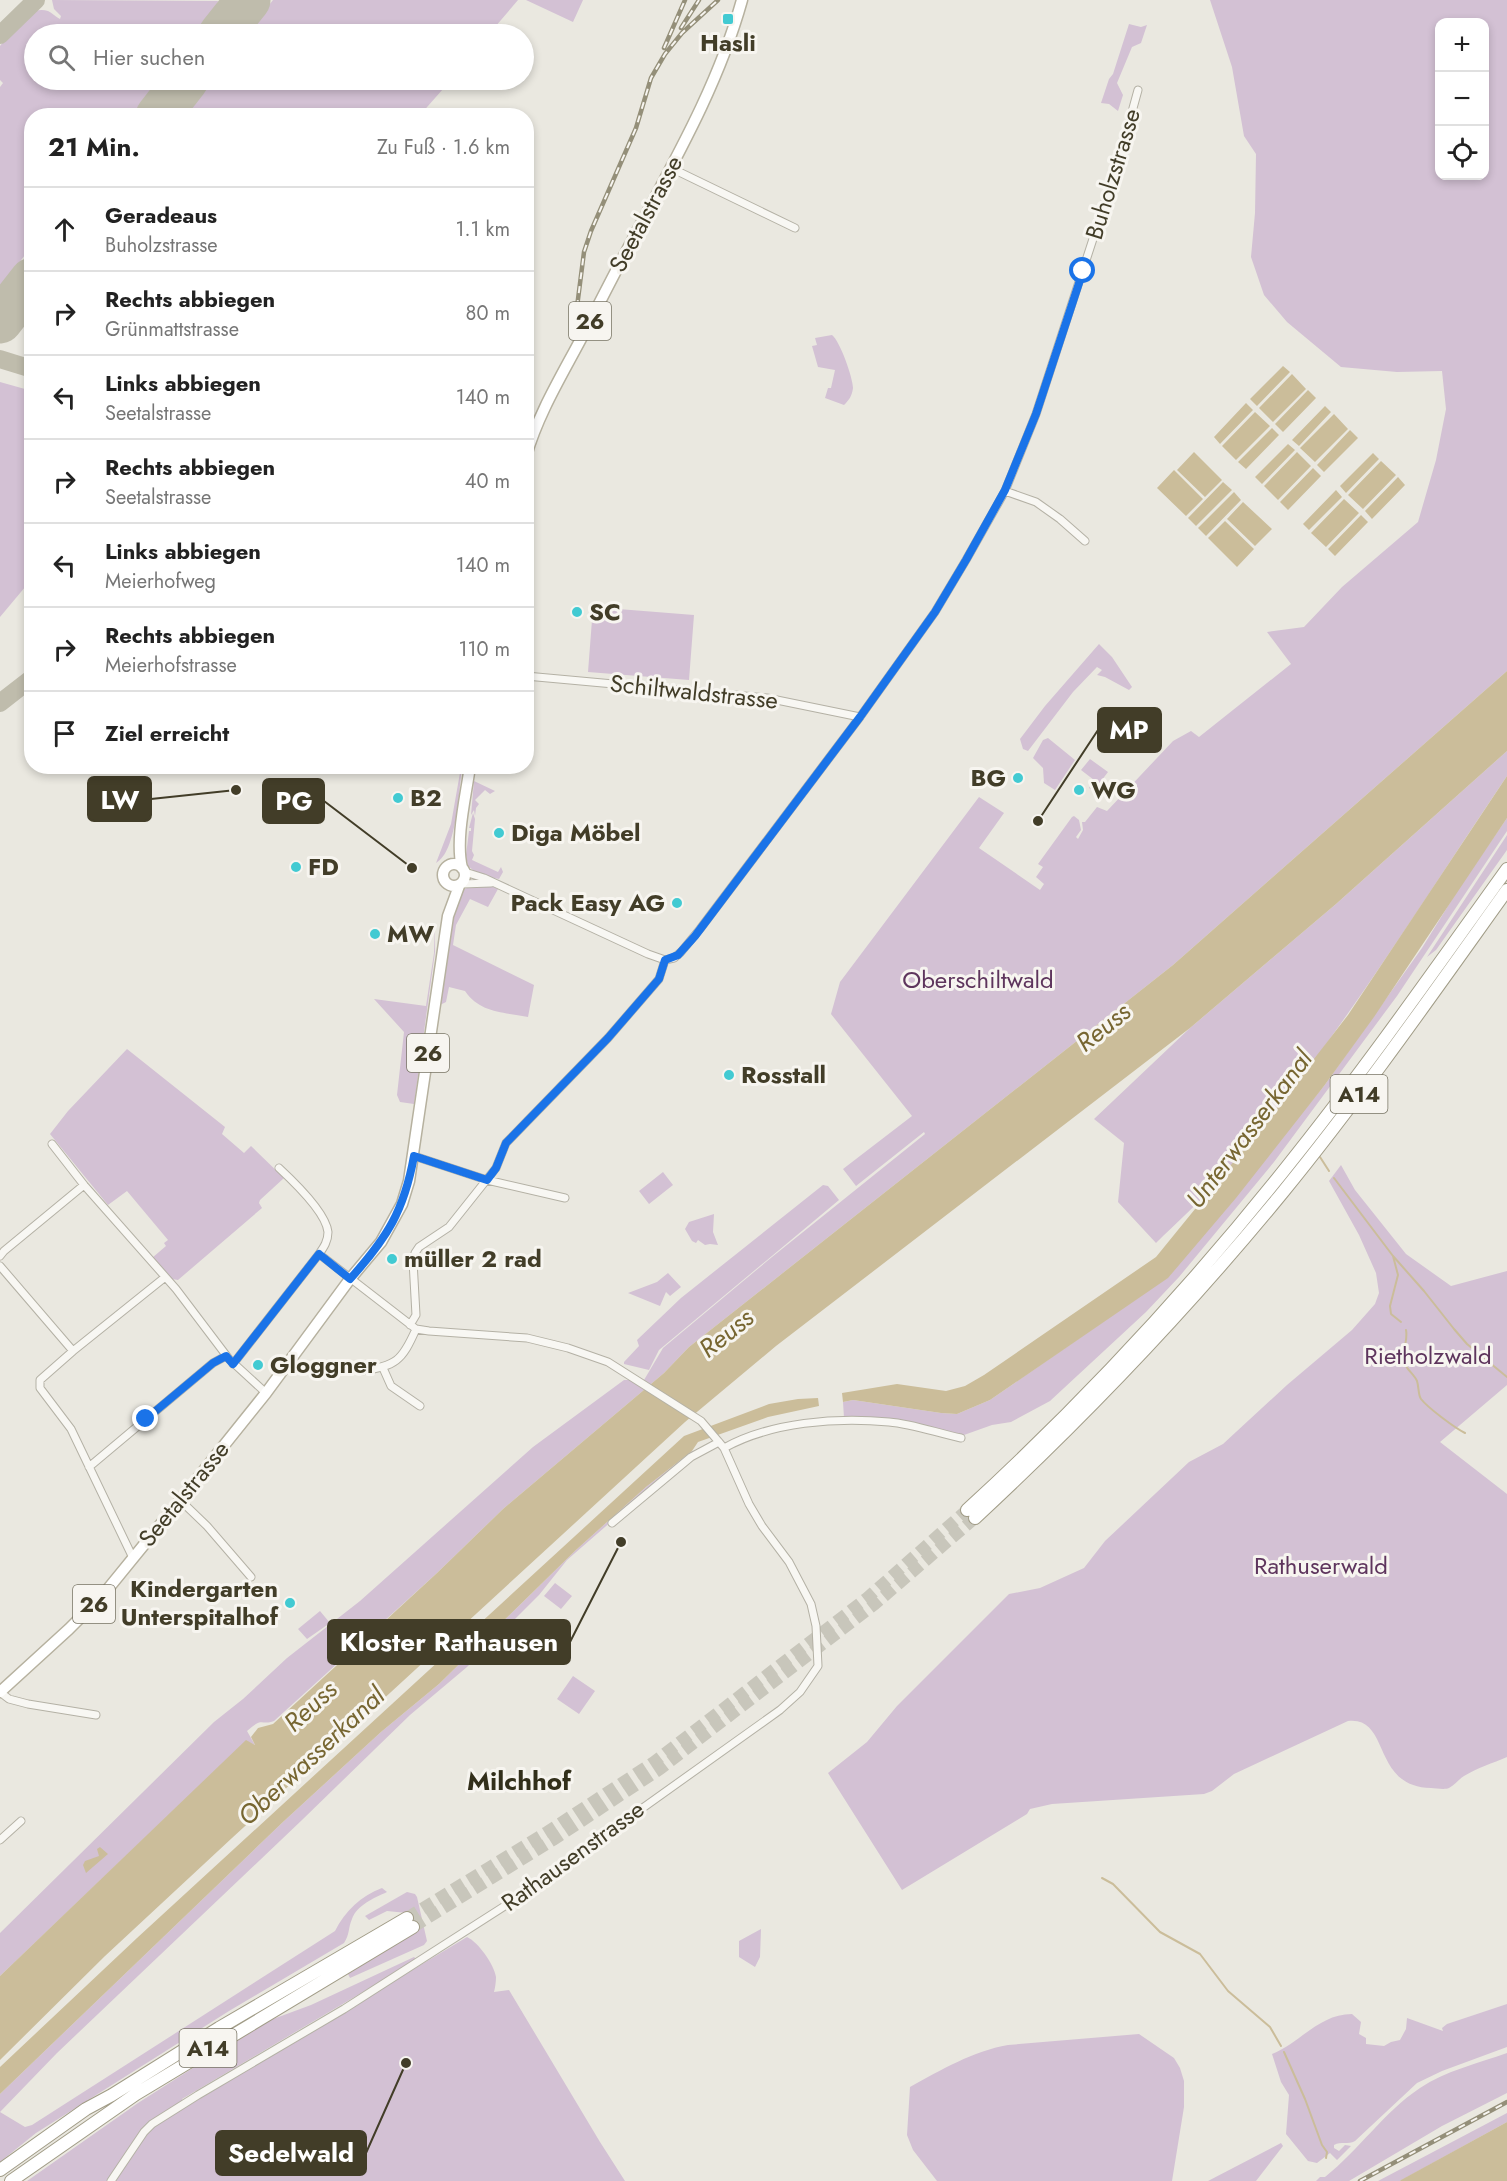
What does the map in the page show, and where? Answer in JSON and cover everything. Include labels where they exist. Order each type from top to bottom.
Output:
[{"type":"highway","name":"A14","points":[[1507,869],[1341,1098],[1226,1242],[1152,1325],[971,1514],[1113,1384],[1230,1255],[1351,1105],[1507,890]]},
{"type":"highway","name":"A14","points":[[0,2170],[86,2109],[227,2024],[410,1922],[144,2089],[11,2181]]},
{"type":"highway","name":"A14","points":[[0,2177],[112,2095]]},
{"type":"main road","name":"Seetalstrasse","points":[[534,434],[713,82],[742,0]]},
{"type":"main road","points":[[461,829],[444,874],[447,883],[451,886],[460,885],[465,878],[460,855],[461,829],[469,774]]},
{"type":"main road","points":[[447,867],[455,864],[464,870]]},
{"type":"main road","name":"Seetalstrasse","points":[[0,1692],[87,1612],[133,1558],[266,1393],[350,1279],[381,1242],[398,1212],[408,1187],[414,1156],[448,916],[447,883]]},
{"type":"main road","name":"Seetalstrasse","points":[[448,916],[460,885]]},
{"type":"street","name":"Buholzstrasse","points":[[413,1327],[416,1316],[416,1291],[412,1262],[419,1247],[449,1227],[496,1168],[506,1143],[608,1038],[659,979],[665,960],[674,958],[681,952],[707,921],[860,717],[935,612],[1005,490],[1036,414],[1119,159],[1138,90]]},
{"type":"street","points":[[671,168],[795,228]]},
{"type":"street","points":[[1005,490],[1036,502],[1085,541]]},
{"type":"street","name":"Schiltwaldstrasse","points":[[534,677],[767,698],[860,717]]},
{"type":"street","points":[[464,870],[665,960]]},
{"type":"street","points":[[460,885],[494,883]]},
{"type":"street","points":[[52,1144],[84,1185],[176,1289],[226,1356],[266,1393]]},
{"type":"street","points":[[414,1156],[487,1180],[565,1198]]},
{"type":"street","points":[[233,1364],[327,1241],[325,1223],[303,1193],[279,1168]]},
{"type":"street","points":[[0,1256],[84,1185]]},
{"type":"street","points":[[319,1254],[413,1327],[396,1361],[383,1368],[361,1371]]},
{"type":"street","points":[[0,1266],[73,1351]]},
{"type":"street","points":[[133,1558],[72,1429],[40,1388],[40,1380],[164,1278]]},
{"type":"street","name":"Rathausenstrasse","points":[[111,2181],[144,2132],[153,2124],[344,2009],[511,1902],[780,1710],[800,1692],[818,1666],[817,1638],[811,1604],[789,1562],[749,1504],[719,1442],[698,1419],[603,1360],[536,1339],[429,1331],[413,1327]]},
{"type":"street","points":[[88,1467],[213,1363],[226,1356]]},
{"type":"street","points":[[383,1368],[391,1386],[420,1406]]},
{"type":"street","points":[[612,1523],[691,1456],[719,1442],[779,1427],[838,1421],[889,1422],[961,1438]]},
{"type":"street","points":[[180,1500],[207,1526],[251,1577]]},
{"type":"street","points":[[0,1692],[9,1699],[28,1704],[96,1715]]},
{"type":"street","points":[[0,1840],[21,1821]]},
{"type":"green space","points":[[52,0],[218,1],[216,8],[204,24],[24,24],[24,90],[153,90],[139,108],[24,108],[24,256],[0,288],[0,87],[3,83],[0,80],[0,46],[14,27],[33,12],[48,11],[60,19],[61,16],[54,9]]},
{"type":"green space","points":[[273,0],[518,0],[498,24],[255,24]]},
{"type":"green space","points":[[526,0],[583,0],[573,22]]},
{"type":"green space","name":"Oberschiltwald","points":[[1210,0],[1507,0],[1507,671],[1173,965],[689,1347],[664,1373],[503,1509],[437,1573],[274,1721],[252,1726],[247,1731],[255,1745],[246,1741],[0,1976],[0,1933],[214,1722],[243,1699],[287,1658],[360,1601],[533,1447],[624,1380],[644,1380],[663,1348],[925,1134],[924,1132],[856,1186],[843,1169],[912,1116],[831,1014],[840,982],[979,797],[1004,813],[979,848],[1040,890],[1044,884],[1036,877],[1043,867],[1038,864],[1072,817],[1079,820],[1081,830],[1076,837],[1078,839],[1083,830],[1082,822],[1085,822],[1097,807],[1107,811],[1173,741],[1191,731],[1199,737],[1291,664],[1267,632],[1304,627],[1342,587],[1418,522],[1436,460],[1446,409],[1442,371],[1397,372],[1341,367],[1287,322],[1264,295],[1251,257],[1255,213],[1256,154],[1244,136],[1232,67]]},
{"type":"green space","points":[[1129,24],[1141,27],[1147,25],[1141,43],[1132,47],[1117,83],[1123,95],[1118,111],[1109,104],[1101,103]]},
{"type":"green space","points":[[204,90],[442,90],[426,108],[190,108]]},
{"type":"green space","points":[[832,335],[842,352],[853,388],[849,400],[844,405],[825,398],[828,388],[831,388],[835,370],[818,367],[812,346],[817,345],[815,338]]},
{"type":"green space","points":[[0,382],[24,389],[24,588],[0,617]]},
{"type":"green space","points":[[593,607],[694,615],[689,680],[588,672]]},
{"type":"green space","points":[[1099,644],[1112,657],[1132,687],[1129,690],[1097,675],[1102,670],[1097,667],[1073,692],[1028,751],[1023,749],[1020,739],[1045,706]]},
{"type":"green space","points":[[1048,738],[1075,760],[1055,790],[1044,783],[1043,768],[1033,758],[1043,740]]},
{"type":"green space","points":[[1507,751],[1507,776],[1333,1035],[1296,1085],[1217,1182],[1156,1243],[1118,1202],[1124,1143],[1094,1119],[1190,1028],[1336,904]]},
{"type":"green space","points":[[1090,759],[1108,772],[1095,789],[1096,793],[1089,788],[1094,780],[1081,770]]},
{"type":"green space","points":[[461,774],[453,834],[443,857],[436,863],[451,824]]},
{"type":"green space","points":[[474,781],[495,791],[490,794],[485,790],[475,800],[479,804],[475,816],[474,810],[471,815]]},
{"type":"green space","points":[[473,813],[475,819],[472,860],[498,872],[501,867],[503,872],[499,879],[479,875],[468,866],[466,855]]},
{"type":"green space","points":[[1507,818],[1507,831],[1397,996],[1274,1162],[1179,1277],[1146,1312],[1050,1401],[1011,1422],[992,1425],[964,1435],[844,1418],[843,1402],[853,1400],[957,1414],[990,1400],[1168,1277],[1324,1086],[1422,948],[1461,885]]},
{"type":"green space","points":[[1507,835],[1507,850],[1436,950],[1427,957]]},
{"type":"green space","points":[[477,886],[491,886],[498,889],[488,907],[470,899],[456,925],[453,945],[534,985],[528,1017],[485,1008],[465,991],[449,987],[446,1002],[440,1005],[452,925],[459,896],[463,890]]},
{"type":"green space","points":[[434,924],[435,952],[414,1104],[400,1102],[397,1095],[404,1032],[374,999],[426,1006],[434,953]]},
{"type":"green space","points":[[127,1049],[225,1127],[222,1134],[244,1153],[251,1146],[284,1178],[260,1200],[262,1208],[178,1280],[172,1279],[152,1258],[166,1246],[164,1243],[168,1240],[127,1191],[108,1205],[50,1134],[68,1111]]},
{"type":"green space","name":"Rathuserwald","points":[[1341,1165],[1355,1190],[1406,1254],[1451,1286],[1507,1271],[1507,1385],[1440,1442],[1507,1494],[1507,1757],[1469,1773],[1449,1788],[1412,1785],[1399,1776],[1390,1765],[1371,1729],[1361,1722],[1348,1721],[1234,1774],[1212,1791],[1204,1794],[1052,1804],[1030,1809],[1027,1814],[902,1890],[828,1773],[867,1742],[897,1706],[1009,1594],[1040,1588],[1084,1568],[1105,1541],[1189,1462],[1223,1444],[1287,1385],[1352,1330],[1375,1304],[1379,1293],[1376,1273],[1359,1235],[1329,1181]]},
{"type":"green space","points":[[663,1172],[673,1185],[649,1204],[639,1191]]},
{"type":"green space","points":[[823,1185],[828,1186],[839,1200],[659,1350],[649,1370],[624,1364],[639,1346],[637,1340],[681,1298]]},
{"type":"green space","points":[[714,1214],[713,1232],[718,1245],[705,1245],[698,1240],[696,1243],[692,1241],[685,1229],[689,1222]]},
{"type":"green space","points":[[668,1273],[681,1287],[670,1296],[666,1292],[660,1306],[628,1293],[657,1282]]},
{"type":"green space","points":[[692,1451],[694,1452],[567,1560],[539,1595],[467,1667],[410,1715],[57,2053],[0,2112],[0,2094],[283,1822],[381,1732],[439,1684],[576,1550],[646,1487]]},
{"type":"green space","points":[[555,1583],[572,1596],[561,1609],[544,1596]]},
{"type":"green space","points":[[320,1611],[330,1623],[307,1639],[298,1629]]},
{"type":"green space","points":[[573,1676],[595,1691],[579,1714],[557,1699]]},
{"type":"green space","points":[[382,1888],[387,1892],[366,1902],[354,1914],[344,1943],[229,2011],[36,2133],[0,2162],[0,2112],[25,2127],[32,2125],[335,1931],[349,1911],[367,1895]]},
{"type":"green space","points":[[407,1892],[417,1897],[427,1941],[424,1945],[350,1978],[348,1974],[415,1933],[407,1913],[387,1911],[369,1920],[365,1916]]},
{"type":"green space","points":[[761,1929],[760,1957],[755,1967],[739,1957],[739,1941]]},
{"type":"green space","points":[[467,1937],[480,1948],[492,1966],[496,1977],[494,1992],[509,1990],[625,2181],[27,2181],[138,2103],[265,2022],[311,2005],[414,1957],[417,1960],[182,2099],[186,2107]]},
{"type":"green space","points":[[1507,2004],[1507,2047],[1442,2071],[1417,2083],[1355,2141],[1334,2145],[1334,2148],[1339,2151],[1345,2145],[1351,2146],[1337,2160],[1330,2153],[1317,2163],[1308,2161],[1286,2134],[1289,2095],[1281,2082],[1272,2054],[1320,2024],[1340,2015],[1352,2014],[1361,2022],[1359,2034],[1366,2038],[1366,2044],[1384,2046],[1400,2040],[1406,2029],[1407,2018],[1443,2031],[1442,2028],[1447,2024]]},
{"type":"green space","points":[[1139,2034],[1174,2058],[1184,2081],[1184,2107],[1172,2181],[937,2181],[913,2150],[907,2135],[910,2087],[945,2068],[970,2056],[1008,2045]]},
{"type":"green space","points":[[1507,2053],[1507,2093],[1442,2126],[1349,2181],[1316,2181],[1320,2177],[1325,2177],[1395,2108],[1420,2088],[1451,2072]]},
{"type":"green space","points":[[1507,2113],[1507,2122],[1400,2181],[1378,2181]]},
{"type":"green space","points":[[1281,2143],[1283,2146],[1256,2181],[1208,2181]]},
{"type":"water","points":[[1283,366],[1290,372],[1257,406],[1250,399]]},
{"type":"water","points":[[1292,374],[1306,389],[1273,422],[1259,408]]},
{"type":"water","points":[[1308,390],[1316,398],[1283,432],[1275,424]]},
{"type":"water","points":[[1246,403],[1253,410],[1220,444],[1214,437]]},
{"type":"water","points":[[1325,406],[1331,412],[1299,446],[1292,440]]},
{"type":"water","points":[[1255,412],[1270,426],[1236,460],[1222,446]]},
{"type":"water","points":[[1334,414],[1348,429],[1315,462],[1300,448]]},
{"type":"water","points":[[1272,428],[1279,435],[1246,469],[1238,462]]},
{"type":"water","points":[[1350,430],[1358,438],[1324,472],[1317,465]]},
{"type":"water","points":[[1288,444],[1295,450],[1262,484],[1255,477]]},
{"type":"water","points":[[1194,452],[1222,480],[1205,497],[1177,470]]},
{"type":"water","points":[[1297,452],[1311,466],[1278,500],[1264,486]]},
{"type":"water","points":[[1373,453],[1379,459],[1346,493],[1340,486]]},
{"type":"water","points":[[1381,461],[1396,475],[1363,509],[1348,495]]},
{"type":"water","points":[[1313,468],[1321,476],[1288,510],[1280,502]]},
{"type":"water","points":[[1174,470],[1203,499],[1186,516],[1157,488]]},
{"type":"water","points":[[1398,477],[1405,485],[1372,519],[1365,511]]},
{"type":"water","points":[[1223,482],[1232,490],[1196,526],[1188,518]]},
{"type":"water","points":[[1336,490],[1342,497],[1309,530],[1303,524]]},
{"type":"water","points":[[1234,492],[1241,500],[1206,536],[1198,528]]},
{"type":"water","points":[[1344,499],[1359,513],[1326,547],[1311,533]]},
{"type":"water","points":[[1243,502],[1272,529],[1255,546],[1227,519]]},
{"type":"water","points":[[1361,515],[1368,522],[1335,556],[1328,549]]},
{"type":"water","points":[[1225,521],[1254,549],[1237,567],[1208,538]]},
{"type":"water","points":[[1507,671],[1507,751],[1336,904],[1190,1028],[776,1346],[685,1422],[105,1956],[0,2060],[0,1976],[246,1740],[255,1745],[251,1737],[258,1728],[273,1724],[503,1509],[664,1373],[689,1347],[1173,965]]},
{"type":"water","points":[[1507,776],[1507,818],[1374,1017],[1324,1086],[1236,1198],[1168,1278],[990,1400],[957,1414],[853,1400],[843,1402],[842,1393],[897,1384],[946,1391],[965,1386],[1156,1257],[1252,1139],[1348,1015]]},
{"type":"water","points":[[818,1398],[819,1406],[768,1417],[698,1442],[692,1451],[646,1487],[576,1550],[439,1684],[381,1732],[283,1822],[0,2094],[0,2067],[137,1938],[684,1436],[769,1404]]},
{"type":"water","points":[[100,1847],[108,1854],[86,1873],[83,1865],[85,1861],[99,1856],[97,1849]]},
{"type":"water","points":[[1507,2122],[1507,2181],[1400,2181],[1401,2180]]},
{"type":"waterway","points":[[1320,1157],[1329,1171]]},
{"type":"waterway","points":[[1334,1178],[1393,1256],[1467,1344],[1507,1377]]},
{"type":"waterway","points":[[1393,1256],[1398,1275],[1390,1306],[1391,1314],[1401,1322]]},
{"type":"waterway","points":[[1406,1330],[1404,1362],[1417,1381],[1421,1399],[1465,1433]]},
{"type":"waterway","points":[[1102,1878],[1113,1884],[1160,1932],[1200,1954],[1228,1991],[1270,2027],[1281,2046]]},
{"type":"waterway","points":[[1284,2052],[1322,2145],[1327,2152],[1326,2158]]},
{"type":"taxiway","points":[[0,35],[36,0]]},
{"type":"taxiway","points":[[225,24],[230,15],[229,0]]},
{"type":"taxiway","points":[[0,359],[24,366]]},
{"type":"taxiway","points":[[0,703],[24,684]]},
{"type":"runway","points":[[229,24],[248,0]]},
{"type":"runway","points":[[164,108],[178,90]]},
{"type":"runway","points":[[0,321],[24,290]]},
{"type":"tunnel","points":[[407,1918],[547,1832],[654,1762],[867,1598],[967,1510]]},
{"type":"tunnel","points":[[413,1927],[553,1840],[660,1769],[875,1604],[975,1518]]},
{"type":"railway","points":[[664,48],[685,0]]},
{"type":"railway","points":[[681,28],[699,0]]},
{"type":"railway","points":[[577,307],[584,252],[636,128],[651,78],[665,54],[682,33],[718,0]]},
{"type":"railway","points":[[1360,2181],[1507,2102]]},
{"type":"place","name":"Hasli","points":[[728,19]]},
{"type":"place","name":"SC","points":[[577,612]]},
{"type":"place","name":"BG","points":[[1018,778]]},
{"type":"place","name":"LW","points":[[236,790]]},
{"type":"place","name":"WG","points":[[1079,790]]},
{"type":"place","name":"B2","points":[[398,798]]},
{"type":"place","name":"MP","points":[[1038,821]]},
{"type":"place","name":"Diga Möbel","points":[[499,833]]},
{"type":"place","name":"FD","points":[[296,867]]},
{"type":"place","name":"PG","points":[[412,868]]},
{"type":"place","name":"Pack Easy AG","points":[[677,903]]},
{"type":"place","name":"MW","points":[[375,934]]},
{"type":"place","name":"Rosstall","points":[[729,1075]]},
{"type":"place","name":"müller 2 rad","points":[[392,1259]]},
{"type":"place","name":"Gloggner","points":[[258,1365]]},
{"type":"place","name":"Kloster Rathausen","points":[[621,1542]]},
{"type":"place","name":"Kindergarten Unterspitalhof","points":[[290,1603]]},
{"type":"place","name":"Sedelwald","points":[[406,2063]]},
{"type":"district","name":"Milchhof","points":[[519,1781]]},
{"type":"route","points":[[146,1419],[213,1363],[226,1356],[233,1364],[319,1254],[350,1279],[381,1242],[398,1212],[408,1187],[414,1156],[487,1180],[496,1168],[506,1143],[608,1038],[659,979],[665,960],[678,955],[712,916],[935,612],[966,560],[1005,490],[1036,414],[1083,271]]},
{"type":"water label","name":"Reuss","points":[[1103,1027]]},
{"type":"water label","name":"Unterwasserkanal","points":[[1249,1129]]},
{"type":"water label","name":"Reuss","points":[[726,1333]]},
{"type":"water label","name":"Reuss","points":[[310,1706]]},
{"type":"water label","name":"Oberwasserkanal","points":[[311,1756]]},
{"type":"park label","name":"Rietholzwald","points":[[1428,1356]]}]
